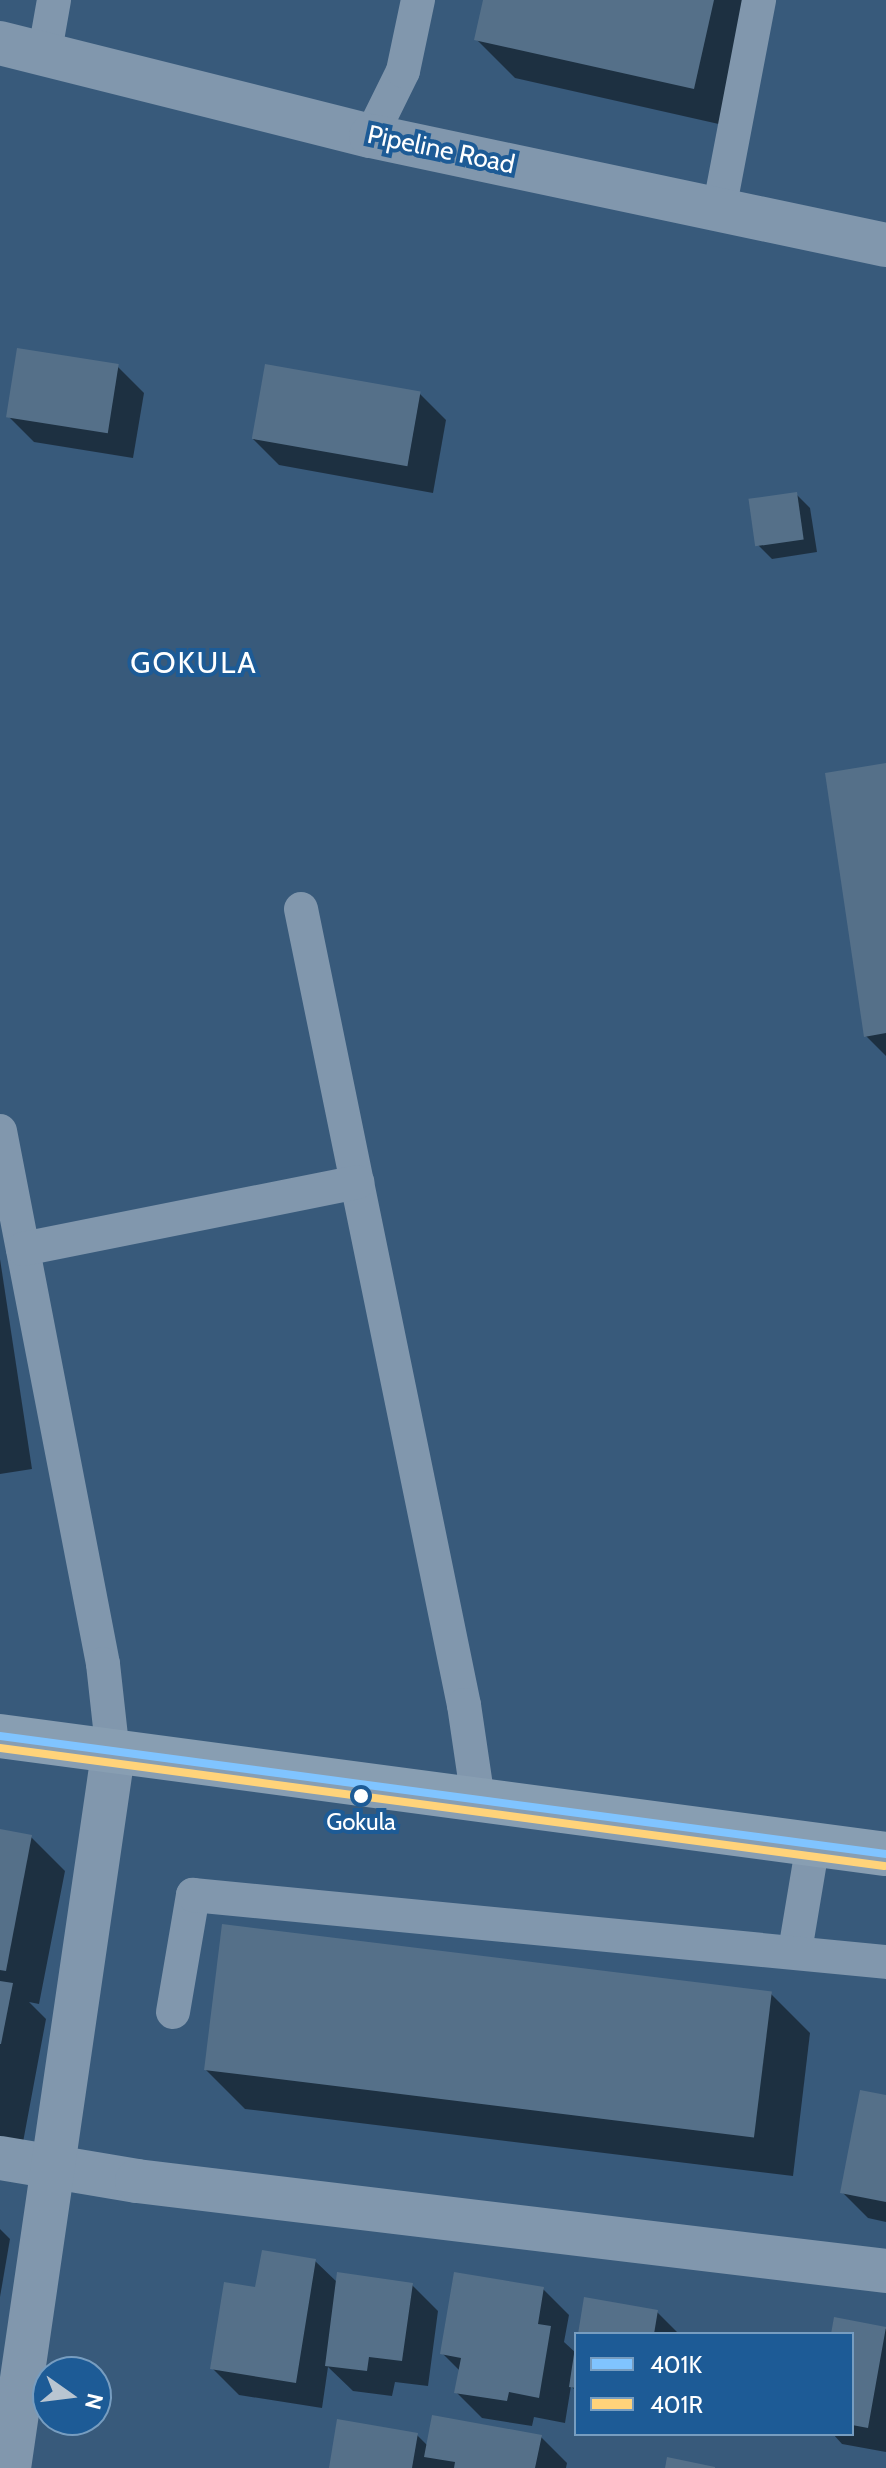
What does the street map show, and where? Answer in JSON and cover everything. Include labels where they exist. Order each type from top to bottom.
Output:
[{"type":"main road","points":[[0,1736],[113,1754],[886,1854]]},
{"type":"street","name":"Pipeline Road","points":[[0,43],[45,51],[371,136],[886,245]]},
{"type":"street","points":[[9,2468],[49,2167],[113,1754]]},
{"type":"street","points":[[0,2158],[49,2167],[886,2271]]},
{"type":"lane","points":[[45,51],[54,0]]},
{"type":"lane","points":[[371,136],[403,71],[418,0]]},
{"type":"lane","points":[[719,210],[759,0]]},
{"type":"lane","points":[[301,909],[464,1705],[478,1800]]},
{"type":"lane","points":[[0,1131],[103,1664],[113,1754]]},
{"type":"lane","points":[[23,1249],[357,1182]]},
{"type":"lane","points":[[795,1951],[813,1843]]},
{"type":"lane","points":[[173,2012],[193,1895],[886,1962]]},
{"type":"building","points":[[483,0],[714,0],[694,89],[474,40]]},
{"type":"building","points":[[17,348],[119,364],[108,433],[6,417]]},
{"type":"building","points":[[265,364],[421,391],[407,466],[252,439]]},
{"type":"building","points":[[797,492],[804,540],[755,546],[748,499]]},
{"type":"building","points":[[886,763],[886,1033],[864,1037],[825,773]]},
{"type":"building","points":[[0,1829],[32,1835],[6,1971],[0,1970]]},
{"type":"building","points":[[222,1924],[772,1992],[754,2137],[204,2070]]},
{"type":"building","points":[[0,1981],[13,1983],[1,2044],[0,2044]]},
{"type":"building","points":[[860,2090],[886,2095],[886,2202],[840,2193]]},
{"type":"building","points":[[262,2250],[316,2259],[296,2383],[210,2369],[224,2282],[255,2287]]},
{"type":"building","points":[[337,2272],[413,2283],[402,2361],[369,2357],[367,2371],[325,2366]]},
{"type":"building","points":[[454,2272],[544,2287],[538,2324],[551,2326],[539,2398],[509,2392],[507,2401],[454,2393],[461,2358],[440,2354]]},
{"type":"building","points":[[584,2297],[658,2310],[654,2332],[578,2332]]},
{"type":"building","points":[[834,2317],[886,2327],[868,2428],[854,2425],[854,2332],[831,2332]]},
{"type":"building","points":[[574,2354],[574,2388],[569,2387]]},
{"type":"building","points":[[432,2415],[542,2435],[535,2468],[454,2468],[455,2462],[424,2457]]},
{"type":"building","points":[[337,2419],[418,2433],[412,2468],[329,2468]]},
{"type":"building","points":[[667,2457],[715,2467],[715,2468],[665,2468]]},
{"type":"transit line","name":"401K","points":[[0,1736],[886,1854]]},
{"type":"transit line","name":"401R","points":[[0,1748],[884,1866]]},
{"type":"place","name":"Gokula","points":[[361,1796]]},
{"type":"district","name":"GOKULA","points":[[194,663]]}]
